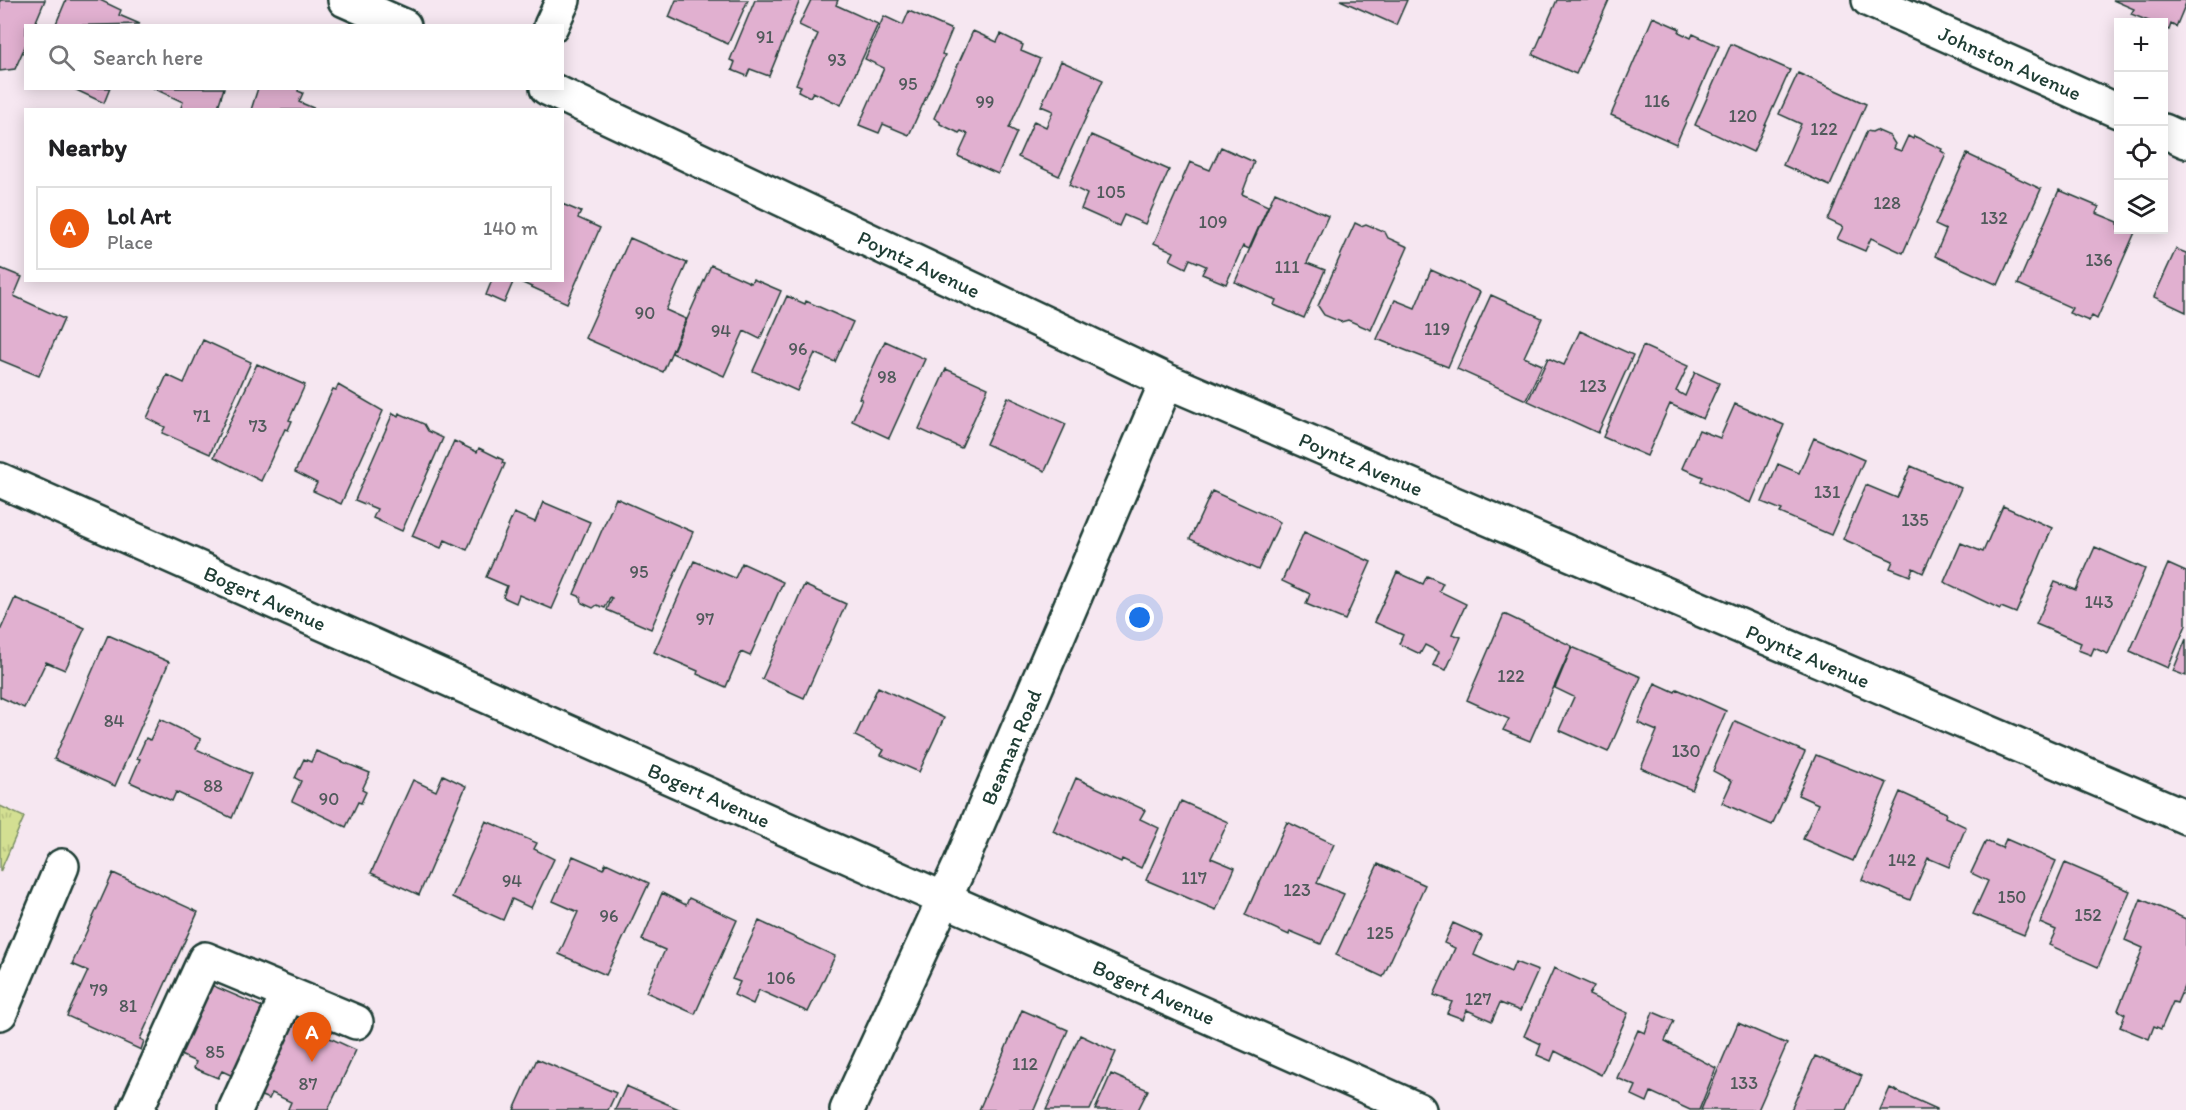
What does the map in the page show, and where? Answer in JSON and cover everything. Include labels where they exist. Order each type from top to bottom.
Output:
[{"type":"street","points":[[345,0],[399,24]]},
{"type":"street","points":[[552,24],[563,0]]},
{"type":"street","name":"Johnston Avenue","points":[[1869,0],[2114,109]]},
{"type":"street","name":"Poyntz Avenue","points":[[551,90],[1167,381],[2186,818]]},
{"type":"street","points":[[2168,133],[2186,141]]},
{"type":"street","name":"Beaman Road","points":[[847,1110],[965,854],[1167,381]]},
{"type":"street","name":"Bogert Avenue","points":[[0,480],[1419,1110]]},
{"type":"street","points":[[0,1013],[62,866]]},
{"type":"street","points":[[136,1110],[205,958],[356,1022]]},
{"type":"street","points":[[236,1110],[288,994]]},
{"type":"green space","points":[[0,806],[24,817],[0,872]]},
{"type":"building","points":[[0,0],[45,0],[35,24],[24,24],[24,49],[15,69],[0,71]]},
{"type":"building","points":[[66,0],[100,0],[121,10],[119,15],[140,24],[56,24]]},
{"type":"building","points":[[676,0],[748,0],[728,44],[669,17]]},
{"type":"building","points":[[755,0],[800,0],[769,76],[750,69],[747,76],[732,70],[735,62],[730,60]]},
{"type":"building","points":[[811,0],[838,0],[836,5],[878,24],[841,105],[813,92],[810,97],[798,91],[801,86],[796,84],[818,34],[799,25]]},
{"type":"building","points":[[1340,0],[1407,0],[1396,25]]},
{"type":"building","points":[[1557,0],[1609,0],[1576,74],[1533,55]]},
{"type":"building","points":[[2113,0],[2186,0],[2176,27],[2171,24],[2169,30],[2168,18],[2141,18],[2131,14],[2134,9]]},
{"type":"building","points":[[909,11],[952,30],[942,54],[945,55],[909,135],[883,124],[879,133],[859,125],[884,68],[865,59],[884,16],[903,25]]},
{"type":"building","points":[[1653,17],[1680,29],[1679,32],[1691,38],[1693,34],[1719,46],[1676,144],[1611,115]]},
{"type":"building","points":[[973,31],[997,42],[1001,34],[1023,45],[1021,51],[1040,59],[1009,128],[1017,132],[998,174],[958,156],[968,134],[961,131],[959,133],[940,124],[934,118]]},
{"type":"building","points":[[1731,44],[1790,70],[1753,152],[1695,125]]},
{"type":"building","points":[[1061,61],[1103,80],[1059,176],[1018,157],[1034,121],[1046,127],[1053,111],[1041,106]]},
{"type":"building","points":[[1798,73],[1866,104],[1830,186],[1783,165],[1801,124],[1779,114]]},
{"type":"building","points":[[76,90],[109,90],[104,103]]},
{"type":"building","points":[[157,90],[223,90],[218,108],[181,108],[183,102]]},
{"type":"building","points":[[257,90],[298,90],[303,93],[299,102],[313,108],[252,108]]},
{"type":"building","points":[[1876,130],[1890,136],[1895,144],[1893,148],[1901,151],[1908,136],[1913,139],[1914,136],[1942,149],[1941,151],[1946,154],[1903,253],[1871,238],[1865,251],[1837,239],[1843,227],[1828,220],[1867,131]]},
{"type":"building","points":[[1091,135],[1169,170],[1145,224],[1124,215],[1119,226],[1081,209],[1087,194],[1069,185]]},
{"type":"building","points":[[1221,147],[1254,162],[1242,194],[1268,206],[1249,249],[1243,246],[1226,284],[1202,274],[1206,266],[1190,259],[1186,268],[1170,260],[1174,252],[1154,243],[1190,162],[1210,170]]},
{"type":"building","points":[[1967,154],[2041,189],[1998,285],[1935,256],[1946,230],[1935,225]]},
{"type":"building","points":[[2059,190],[2099,207],[2096,213],[2114,220],[2114,234],[2134,234],[2097,319],[2092,316],[2089,321],[2069,313],[2072,308],[2018,284]]},
{"type":"building","points":[[1275,192],[1328,216],[1307,263],[1325,270],[1304,318],[1274,305],[1276,300],[1235,282]]},
{"type":"building","points":[[564,205],[581,212],[578,218],[600,228],[567,303],[520,282],[564,282]]},
{"type":"building","points":[[1355,223],[1361,226],[1366,224],[1385,232],[1388,238],[1408,247],[1371,330],[1348,320],[1341,322],[1324,315],[1318,306]]},
{"type":"building","points":[[630,238],[687,263],[666,310],[686,319],[663,372],[585,338]]},
{"type":"building","points":[[2176,249],[2186,253],[2186,312],[2154,297]]},
{"type":"building","points":[[711,265],[751,283],[753,279],[781,291],[760,339],[744,331],[724,376],[672,353]]},
{"type":"building","points":[[0,268],[22,277],[14,296],[64,319],[39,376],[0,360]]},
{"type":"building","points":[[1431,270],[1480,292],[1448,367],[1377,339],[1395,300],[1415,308]]},
{"type":"building","points":[[491,282],[513,282],[504,303],[486,295]]},
{"type":"building","points":[[1491,295],[1542,318],[1524,357],[1542,365],[1526,400],[1457,369]]},
{"type":"building","points":[[787,296],[805,304],[806,301],[853,322],[835,362],[815,353],[797,391],[753,371]]},
{"type":"building","points":[[1580,331],[1633,355],[1598,433],[1528,401],[1548,358],[1564,365]]},
{"type":"building","points":[[203,340],[251,362],[210,454],[162,433],[165,427],[147,418],[167,375],[184,383]]},
{"type":"building","points":[[885,341],[925,359],[889,438],[852,421],[862,399],[859,398]]},
{"type":"building","points":[[1643,346],[1688,366],[1676,391],[1685,396],[1695,372],[1719,383],[1703,419],[1670,404],[1647,456],[1603,437]]},
{"type":"building","points":[[257,364],[305,385],[289,420],[292,421],[288,430],[285,429],[261,481],[214,457]]},
{"type":"building","points":[[946,369],[988,388],[961,448],[919,429]]},
{"type":"building","points":[[338,385],[383,411],[341,504],[313,491],[317,483],[295,472],[333,389],[336,390]]},
{"type":"building","points":[[1008,397],[1066,424],[1045,471],[986,444]]},
{"type":"building","points":[[1735,404],[1784,425],[1751,503],[1701,481],[1703,477],[1682,468],[1699,430],[1720,438]]},
{"type":"building","points":[[393,413],[398,416],[399,413],[424,424],[428,431],[443,438],[402,531],[373,518],[377,509],[355,500]]},
{"type":"building","points":[[1814,438],[1864,460],[1831,535],[1780,513],[1782,510],[1762,502],[1778,464],[1799,473]]},
{"type":"building","points":[[454,441],[477,452],[479,448],[503,460],[502,463],[505,464],[467,550],[445,540],[441,548],[412,536]]},
{"type":"building","points":[[1911,466],[1961,488],[1923,573],[1913,568],[1910,576],[1890,568],[1893,561],[1843,539],[1866,485],[1897,498]]},
{"type":"building","points":[[1212,491],[1280,522],[1258,570],[1190,539]]},
{"type":"building","points":[[616,498],[693,532],[651,629],[607,610],[612,598],[610,597],[605,608],[597,605],[593,608],[582,603],[581,597],[574,594]]},
{"type":"building","points":[[543,502],[590,522],[552,609],[519,595],[516,603],[503,597],[507,586],[486,577],[514,513],[535,522]]},
{"type":"building","points":[[2003,506],[2052,528],[2016,613],[2001,607],[2000,609],[1944,582],[1961,543],[1983,552]]},
{"type":"building","points":[[1304,532],[1371,562],[1345,620],[1306,604],[1310,594],[1282,581]]},
{"type":"building","points":[[2095,547],[2145,569],[2108,654],[2094,648],[2091,655],[2078,650],[2081,643],[2036,624],[2055,582],[2076,590]]},
{"type":"building","points":[[694,561],[735,578],[742,563],[783,582],[750,656],[741,652],[726,687],[697,674],[698,671],[654,652]]},
{"type":"building","points":[[2168,564],[2186,572],[2186,625],[2168,668],[2130,651]]},
{"type":"building","points":[[1397,572],[1423,584],[1427,576],[1443,583],[1439,591],[1466,604],[1452,634],[1461,637],[1446,670],[1433,665],[1439,652],[1425,645],[1420,654],[1399,644],[1403,635],[1374,622]]},
{"type":"building","points":[[804,585],[846,604],[804,698],[762,679]]},
{"type":"building","points":[[15,598],[85,628],[65,670],[46,662],[24,708],[0,697],[0,631]]},
{"type":"building","points":[[1504,614],[1572,646],[1530,741],[1503,730],[1509,719],[1467,700]]},
{"type":"building","points":[[108,635],[169,662],[115,786],[54,759]]},
{"type":"building","points":[[2186,639],[2186,676],[2173,671]]},
{"type":"building","points":[[1572,647],[1641,677],[1608,752],[1559,730],[1574,697],[1555,688]]},
{"type":"building","points":[[1655,683],[1675,692],[1677,689],[1726,711],[1692,790],[1641,768],[1657,731],[1638,723]]},
{"type":"building","points":[[878,687],[944,718],[919,772],[881,755],[884,750],[855,736]]},
{"type":"building","points":[[160,719],[201,739],[196,749],[251,774],[232,818],[176,792],[172,801],[130,782],[146,738],[150,740]]},
{"type":"building","points":[[1735,721],[1805,752],[1772,825],[1722,803],[1732,781],[1713,771]]},
{"type":"building","points":[[316,751],[370,773],[362,790],[366,792],[361,803],[358,802],[346,827],[292,801],[301,781],[295,778],[304,759],[311,762]]},
{"type":"building","points":[[1816,755],[1887,783],[1853,861],[1803,839],[1818,804],[1798,795]]},
{"type":"building","points":[[443,775],[466,786],[419,895],[371,873],[413,780],[436,791]]},
{"type":"building","points":[[1076,778],[1145,810],[1140,819],[1159,828],[1141,868],[1122,859],[1121,862],[1053,831]]},
{"type":"building","points":[[1900,792],[1946,813],[1945,817],[1966,827],[1949,867],[1928,858],[1910,900],[1862,880]]},
{"type":"building","points":[[1181,801],[1228,822],[1211,858],[1235,868],[1216,910],[1146,880]]},
{"type":"building","points":[[486,821],[537,843],[534,849],[554,859],[531,908],[512,899],[503,920],[452,897]]},
{"type":"building","points":[[1287,822],[1334,844],[1317,883],[1344,894],[1321,944],[1290,931],[1289,935],[1245,915]]},
{"type":"building","points":[[2006,839],[2056,861],[2024,935],[1973,914],[1988,881],[1971,873],[1986,841],[2002,848]]},
{"type":"building","points":[[573,856],[603,869],[606,863],[649,883],[606,975],[559,954],[578,912],[553,901]]},
{"type":"building","points":[[2065,863],[2130,891],[2098,967],[2049,945],[2056,930],[2040,923]]},
{"type":"building","points":[[1378,864],[1425,885],[1383,977],[1336,955]]},
{"type":"building","points":[[113,873],[198,912],[140,1039],[144,1041],[141,1050],[67,1016],[88,971],[72,964]]},
{"type":"building","points":[[662,893],[686,905],[689,898],[737,920],[695,1014],[646,992],[665,950],[642,940]]},
{"type":"building","points":[[2141,899],[2186,919],[2186,982],[2177,1003],[2173,1002],[2161,1029],[2154,1026],[2149,1039],[2120,1027],[2125,1014],[2118,1010],[2143,948],[2125,940]]},
{"type":"building","points":[[759,921],[835,956],[808,1012],[759,990],[753,1004],[734,995],[740,982],[732,979]]},
{"type":"building","points":[[1453,923],[1482,936],[1474,955],[1511,972],[1515,962],[1538,971],[1520,1011],[1500,1003],[1492,1021],[1467,1010],[1463,1019],[1447,1013],[1452,1002],[1434,995],[1455,948],[1444,943]]},
{"type":"building","points":[[1554,968],[1594,986],[1589,995],[1628,1013],[1601,1075],[1555,1051],[1551,1061],[1537,1055],[1541,1044],[1524,1036]]},
{"type":"building","points":[[209,984],[267,1009],[237,1078],[222,1071],[218,1078],[194,1068],[196,1062],[178,1054]]},
{"type":"building","points":[[1022,1010],[1068,1030],[1034,1110],[979,1110]]},
{"type":"building","points":[[1653,1012],[1674,1021],[1665,1041],[1716,1068],[1699,1110],[1690,1110],[1651,1092],[1647,1102],[1632,1095],[1636,1086],[1617,1078],[1638,1030],[1645,1033]]},
{"type":"building","points":[[293,1021],[356,1050],[328,1110],[291,1110],[288,1109],[291,1102],[272,1093],[269,1099],[259,1095]]},
{"type":"building","points":[[1738,1023],[1787,1044],[1758,1110],[1701,1110]]},
{"type":"building","points":[[1080,1035],[1116,1052],[1090,1110],[1046,1110]]},
{"type":"building","points":[[1815,1056],[1862,1076],[1847,1110],[1791,1110]]},
{"type":"building","points":[[537,1059],[616,1093],[608,1110],[514,1110]]},
{"type":"building","points":[[1111,1074],[1148,1090],[1138,1110],[1095,1110]]},
{"type":"building","points":[[626,1086],[681,1110],[615,1110]]},
{"type":"building","points":[[1890,1088],[1937,1109],[1937,1110],[1880,1110]]},
{"type":"place","name":"Lol Art","points":[[312,1062]]}]
